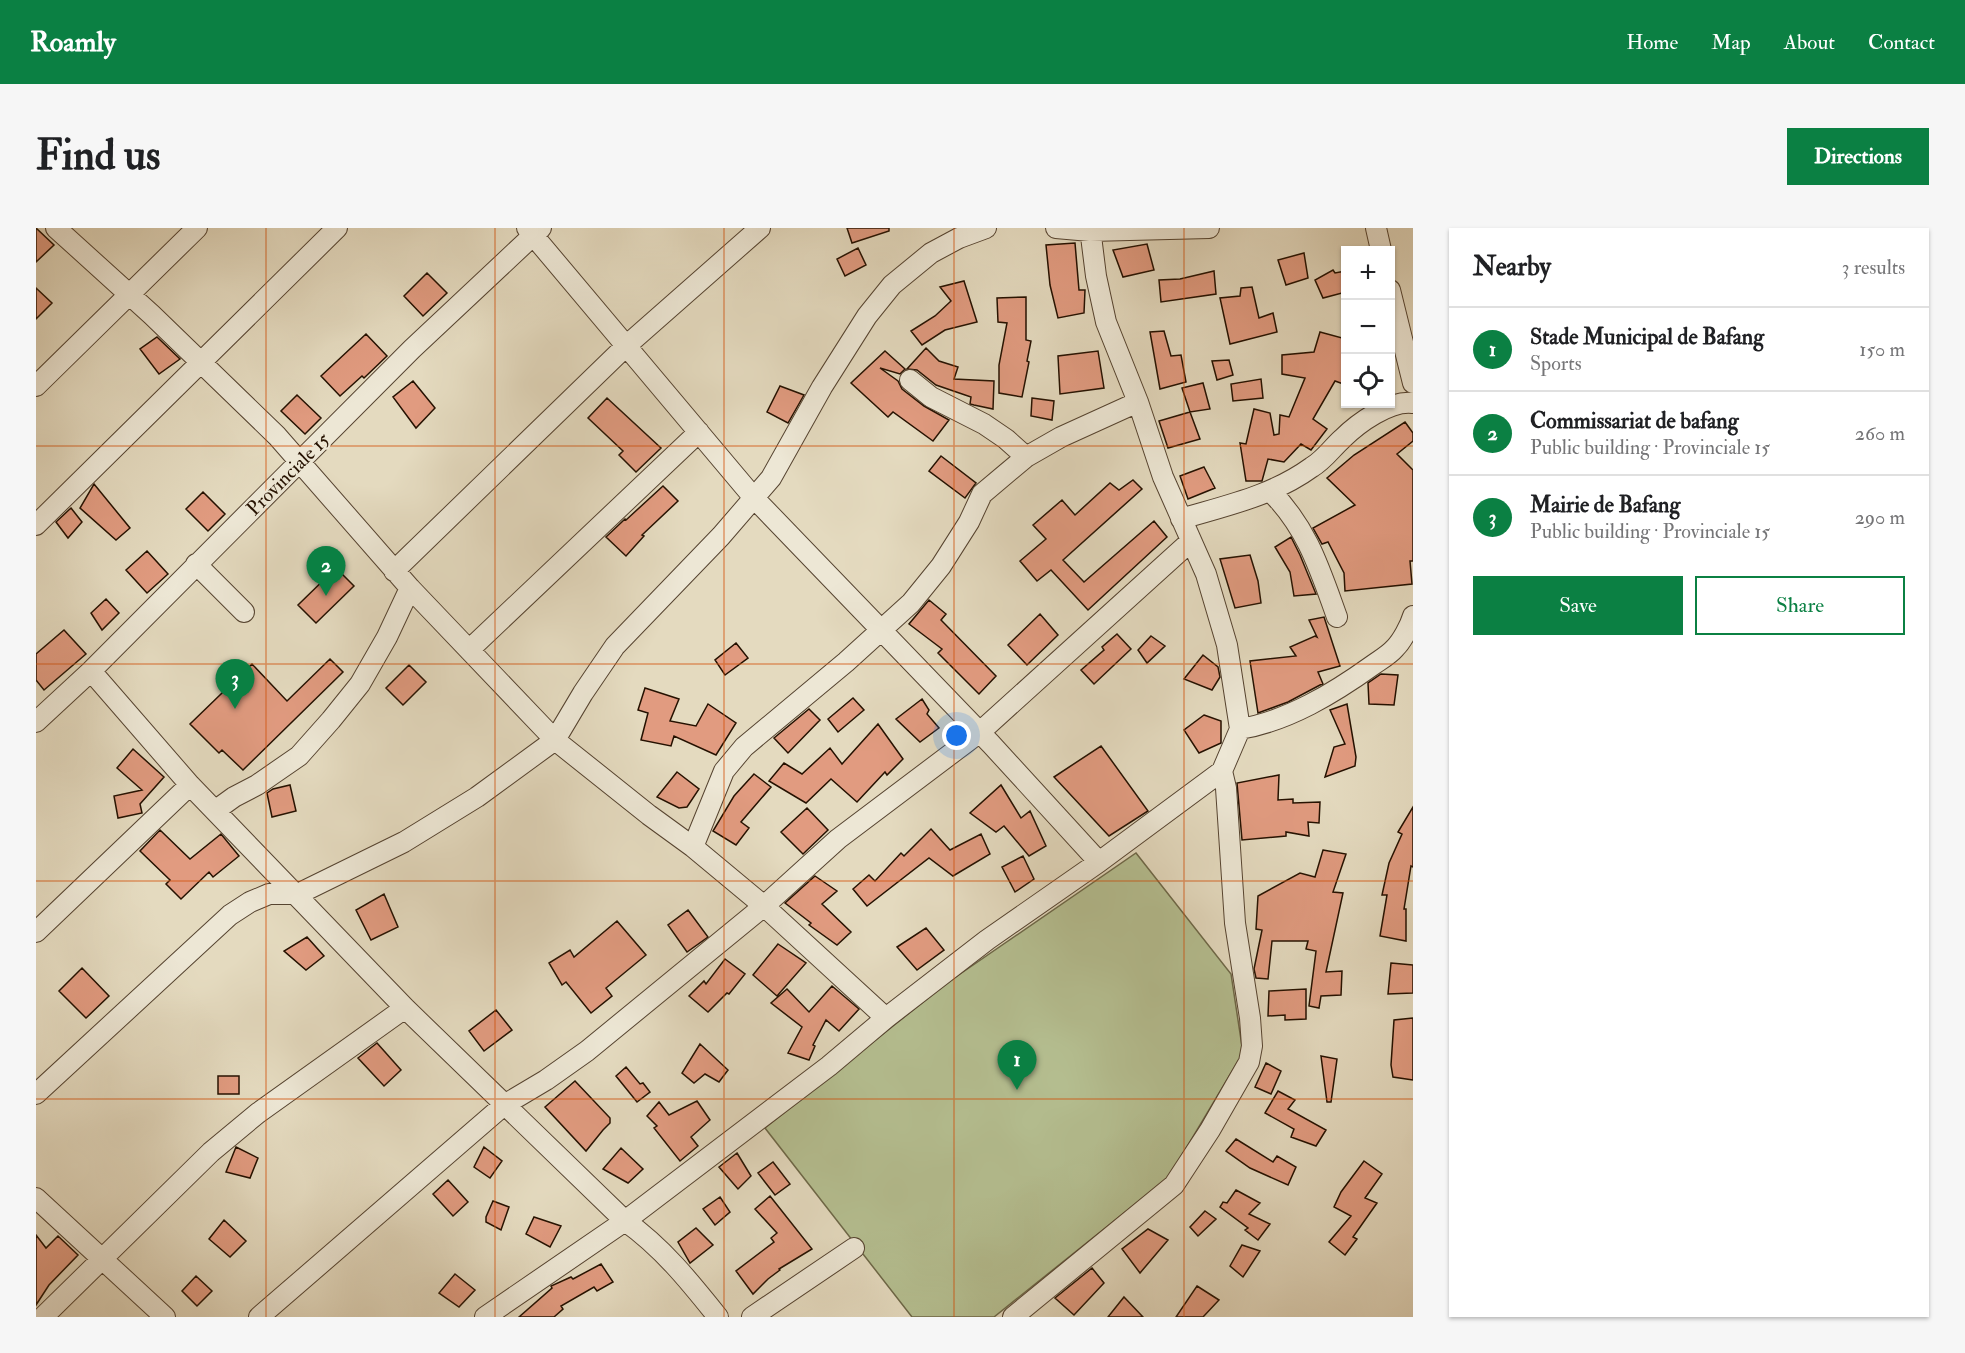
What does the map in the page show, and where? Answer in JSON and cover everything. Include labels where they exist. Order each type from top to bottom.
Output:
[{"type":"street","points":[[56,228],[278,436],[394,571],[555,740],[693,847],[764,906],[886,1018]]},
{"type":"street","points":[[36,386],[197,228]]},
{"type":"street","points":[[36,525],[336,228]]},
{"type":"street","points":[[394,571],[626,346],[760,228]]},
{"type":"street","points":[[36,1094],[230,915],[250,902],[269,894],[298,894],[404,842],[477,797],[555,740],[615,646],[721,536],[771,478],[822,387],[867,316],[892,285],[931,253],[959,238],[986,228]]},
{"type":"street","points":[[1056,228],[1090,230],[1209,228]]},
{"type":"street","points":[[1376,228],[1380,246]]},
{"type":"street","points":[[534,230],[626,346],[754,498],[980,732],[1099,862]]},
{"type":"street","name":"Provinciale 15","points":[[38,717],[92,671],[196,564],[534,230]]},
{"type":"street","points":[[485,1317],[624,1221],[829,1066],[886,1018],[987,940],[1099,862],[1222,771],[1240,729],[1227,645],[1206,574],[1162,477],[1138,402],[1106,322],[1096,276],[1090,230]]},
{"type":"street","points":[[1392,300],[1413,383]]},
{"type":"street","points":[[910,380],[931,397],[984,424],[1026,457]]},
{"type":"street","points":[[693,847],[724,771],[744,747],[846,662],[911,603],[941,566],[969,522],[982,494],[1026,457],[1061,437],[1138,402]]},
{"type":"street","points":[[1181,519],[1252,499],[1288,484],[1315,466],[1343,437],[1387,407],[1402,402],[1413,403]]},
{"type":"street","points":[[469,650],[699,432]]},
{"type":"street","points":[[1270,491],[1285,506],[1311,546],[1337,617]]},
{"type":"street","points":[[260,1317],[504,1105],[546,1080],[587,1051],[764,906],[838,838],[980,732],[1191,540]]},
{"type":"street","points":[[196,564],[244,612]]},
{"type":"street","points":[[216,810],[299,756],[331,720],[360,684],[387,637],[410,588]]},
{"type":"street","points":[[1240,729],[1261,726],[1336,690],[1395,648],[1413,616]]},
{"type":"street","points":[[92,671],[190,785],[298,894],[405,1008],[624,1221],[645,1235],[718,1317]]},
{"type":"street","points":[[1013,1317],[1174,1185],[1210,1130],[1249,1062],[1252,1046],[1250,1018],[1235,923],[1226,794],[1222,771]]},
{"type":"street","points":[[36,932],[190,785]]},
{"type":"street","points":[[43,1317],[211,1152],[267,1106],[405,1008]]},
{"type":"street","points":[[36,1198],[165,1317]]},
{"type":"street","points":[[752,1317],[854,1248]]},
{"type":"green space","points":[[1136,853],[1231,974],[1243,1053],[1169,1177],[994,1317],[912,1317],[765,1128],[947,983]]},
{"type":"building","points":[[36,228],[54,245],[36,262]]},
{"type":"building","points":[[847,228],[889,228],[889,231],[852,243]]},
{"type":"building","points":[[1075,243],[1079,290],[1085,290],[1084,313],[1058,318],[1050,285],[1046,245]]},
{"type":"building","points":[[1147,244],[1154,270],[1123,277],[1113,250]]},
{"type":"building","points":[[858,248],[866,265],[845,276],[837,259]]},
{"type":"building","points":[[1304,253],[1308,278],[1286,285],[1278,260]]},
{"type":"building","points":[[1333,270],[1335,273],[1341,272],[1341,293],[1323,298],[1315,280]]},
{"type":"building","points":[[1214,271],[1216,294],[1161,302],[1159,280],[1180,279]]},
{"type":"building","points":[[427,273],[447,293],[423,316],[404,296]]},
{"type":"building","points":[[964,281],[977,322],[945,330],[922,345],[911,331],[935,316],[951,301],[940,287]]},
{"type":"building","points":[[1252,287],[1259,318],[1273,313],[1277,332],[1230,344],[1220,298],[1240,296],[1241,288]]},
{"type":"building","points":[[36,288],[52,303],[36,319]]},
{"type":"building","points":[[1026,297],[1026,340],[1031,341],[1022,397],[999,393],[999,365],[1007,323],[998,322],[997,298]]},
{"type":"building","points":[[1164,331],[1171,356],[1181,355],[1186,382],[1160,389],[1150,332]]},
{"type":"building","points":[[1320,332],[1341,338],[1341,383],[1335,381],[1313,419],[1327,429],[1311,450],[1301,444],[1284,462],[1268,459],[1262,481],[1246,481],[1240,443],[1246,444],[1254,409],[1270,413],[1274,435],[1279,434],[1280,415],[1289,417],[1305,378],[1282,374],[1282,355],[1314,352]]},
{"type":"building","points":[[366,334],[387,356],[364,378],[362,376],[340,396],[321,376]]},
{"type":"building","points":[[157,337],[180,359],[159,374],[140,349]]},
{"type":"building","points":[[926,348],[939,361],[958,367],[954,379],[994,381],[993,409],[970,404],[971,397],[936,385],[917,370],[907,369]]},
{"type":"building","points":[[885,351],[905,369],[900,374],[880,368],[898,381],[902,389],[924,406],[949,420],[933,441],[893,412],[888,417],[851,383]]},
{"type":"building","points":[[1098,351],[1104,388],[1060,394],[1058,356]]},
{"type":"building","points":[[1229,360],[1233,375],[1217,380],[1212,361]]},
{"type":"building","points":[[1261,379],[1263,398],[1233,401],[1231,384]]},
{"type":"building","points":[[413,381],[435,408],[416,428],[393,397]]},
{"type":"building","points":[[1203,383],[1210,409],[1190,412],[1182,388]]},
{"type":"building","points":[[780,386],[804,395],[788,423],[767,412]]},
{"type":"building","points":[[297,395],[321,418],[305,434],[281,411]]},
{"type":"building","points":[[607,398],[661,448],[636,472],[619,455],[623,451],[588,418]]},
{"type":"building","points":[[1032,398],[1054,401],[1052,420],[1031,416]]},
{"type":"building","points":[[1190,412],[1200,439],[1168,448],[1159,421]]},
{"type":"building","points":[[1405,422],[1413,433],[1413,441],[1397,454],[1413,470],[1413,561],[1410,561],[1412,584],[1345,591],[1344,573],[1328,542],[1322,544],[1313,528],[1355,505],[1327,478],[1354,455]]},
{"type":"building","points":[[941,456],[976,483],[965,498],[929,471]]},
{"type":"building","points":[[1204,467],[1215,488],[1188,499],[1180,476]]},
{"type":"building","points":[[1133,480],[1142,489],[1063,560],[1084,582],[1154,521],[1167,537],[1088,610],[1051,570],[1037,581],[1020,561],[1046,539],[1033,525],[1062,500],[1075,515],[1110,483],[1119,490]]},
{"type":"building","points":[[94,484],[130,528],[116,540],[80,508]]},
{"type":"building","points":[[663,486],[678,501],[642,535],[644,536],[626,556],[606,537]]},
{"type":"building","points":[[203,492],[225,514],[208,531],[186,509]]},
{"type":"building","points":[[71,508],[82,522],[68,538],[56,522]]},
{"type":"building","points":[[1291,537],[1316,594],[1294,596],[1290,572],[1275,547]]},
{"type":"building","points":[[147,551],[168,574],[147,593],[126,570]]},
{"type":"building","points":[[1250,555],[1258,581],[1261,603],[1235,608],[1220,559]]},
{"type":"building","points":[[336,568],[354,586],[316,623],[298,605]]},
{"type":"building","points":[[106,599],[119,613],[102,630],[91,613]]},
{"type":"building","points":[[929,600],[946,614],[941,620],[996,676],[979,694],[938,653],[942,649],[909,624]]},
{"type":"building","points":[[1040,614],[1058,635],[1027,665],[1008,645]]},
{"type":"building","points":[[1324,617],[1340,666],[1318,672],[1323,684],[1288,702],[1258,713],[1250,661],[1296,656],[1290,647],[1317,637],[1309,620]]},
{"type":"building","points":[[64,630],[86,654],[44,690],[36,680],[36,654]]},
{"type":"building","points":[[1117,634],[1131,649],[1094,684],[1081,670],[1104,650],[1102,647]]},
{"type":"building","points":[[1151,636],[1165,646],[1147,663],[1138,650]]},
{"type":"building","points":[[736,643],[748,658],[725,675],[715,660]]},
{"type":"building","points":[[1203,655],[1218,667],[1220,677],[1212,690],[1184,679]]},
{"type":"building","points":[[330,659],[343,672],[243,770],[222,750],[219,753],[190,724],[252,664],[287,701]]},
{"type":"building","points":[[409,665],[426,682],[403,705],[386,688]]},
{"type":"building","points":[[1381,674],[1398,675],[1394,705],[1369,704],[1368,683]]},
{"type":"building","points":[[645,688],[679,699],[670,721],[696,726],[708,704],[736,723],[716,755],[674,736],[671,746],[641,740],[648,713],[638,710]]},
{"type":"building","points":[[853,698],[864,710],[838,732],[828,719]]},
{"type":"building","points":[[922,699],[929,710],[927,714],[939,728],[920,742],[896,719]]},
{"type":"building","points":[[1347,704],[1356,757],[1355,766],[1325,777],[1334,747],[1345,744],[1330,710]]},
{"type":"building","points":[[809,709],[820,720],[788,753],[774,738]]},
{"type":"building","points":[[1204,715],[1221,721],[1221,743],[1199,753],[1184,730]]},
{"type":"building","points":[[878,724],[903,759],[887,775],[885,772],[857,802],[831,779],[806,803],[769,781],[784,763],[802,774],[830,748],[842,764]]},
{"type":"building","points":[[1101,746],[1148,811],[1109,836],[1054,777]]},
{"type":"building","points":[[133,749],[164,777],[140,804],[142,813],[118,818],[114,796],[142,790],[117,768]]},
{"type":"building","points":[[677,772],[699,789],[687,807],[679,808],[657,797]]},
{"type":"building","points":[[754,774],[771,787],[741,822],[749,828],[736,845],[713,831],[734,796]]},
{"type":"building","points":[[1279,775],[1278,800],[1293,799],[1293,803],[1320,802],[1319,823],[1308,822],[1309,836],[1286,832],[1286,836],[1242,840],[1237,783]]},
{"type":"building","points":[[290,785],[296,811],[272,817],[267,793],[273,789]]},
{"type":"building","points":[[1001,785],[1021,818],[1030,811],[1046,846],[1029,856],[1004,826],[996,832],[970,813]]},
{"type":"building","points":[[1413,807],[1413,867],[1411,866],[1404,909],[1406,909],[1406,941],[1380,936],[1387,895],[1382,895],[1389,863],[1402,834],[1398,832]]},
{"type":"building","points":[[807,808],[828,830],[803,854],[781,832]]},
{"type":"building","points":[[931,829],[950,850],[981,834],[990,854],[953,876],[929,858],[867,906],[853,889],[869,875],[875,881],[901,853],[904,856]]},
{"type":"building","points":[[160,830],[190,859],[221,834],[239,856],[213,877],[209,872],[181,899],[166,884],[170,880],[140,851]]},
{"type":"building","points":[[1323,850],[1346,854],[1333,892],[1343,893],[1326,972],[1342,971],[1341,995],[1321,996],[1319,1008],[1309,1006],[1316,951],[1306,949],[1308,941],[1272,941],[1268,979],[1256,978],[1254,969],[1262,930],[1256,929],[1258,896],[1300,873],[1315,877]]},
{"type":"building","points":[[1023,856],[1034,879],[1015,892],[1002,867]]},
{"type":"building","points":[[815,876],[837,891],[822,904],[851,932],[837,945],[809,925],[811,923],[785,903]]},
{"type":"building","points":[[384,894],[398,927],[371,940],[356,910]]},
{"type":"building","points":[[688,910],[708,937],[687,952],[668,925]]},
{"type":"building","points":[[617,921],[646,955],[606,988],[612,996],[591,1013],[566,982],[562,985],[549,963],[570,950],[574,957]]},
{"type":"building","points":[[926,928],[944,950],[917,970],[897,947]]},
{"type":"building","points":[[307,937],[324,956],[306,970],[284,951]]},
{"type":"building","points":[[778,944],[806,963],[777,996],[753,975]]},
{"type":"building","points":[[725,959],[745,974],[729,994],[727,993],[708,1012],[689,996],[704,981],[706,984]]},
{"type":"building","points":[[1391,963],[1413,965],[1413,993],[1388,994]]},
{"type":"building","points":[[82,968],[109,996],[86,1018],[59,991]]},
{"type":"building","points":[[832,986],[859,1009],[839,1031],[826,1020],[813,1045],[815,1046],[809,1060],[788,1053],[802,1027],[771,1003],[787,989],[809,1012]]},
{"type":"building","points":[[1306,989],[1306,1019],[1285,1020],[1285,1015],[1268,1016],[1269,991]]},
{"type":"building","points":[[496,1010],[512,1030],[484,1051],[469,1031]]},
{"type":"building","points":[[1413,1018],[1413,1080],[1393,1077],[1391,1065],[1394,1020]]},
{"type":"building","points":[[377,1043],[401,1070],[384,1086],[358,1058]]},
{"type":"building","points":[[700,1044],[728,1070],[719,1082],[705,1074],[694,1083],[682,1073]]},
{"type":"building","points":[[1321,1056],[1337,1059],[1331,1102],[1327,1102]]},
{"type":"building","points":[[1266,1063],[1281,1071],[1271,1094],[1255,1087]]},
{"type":"building","points":[[626,1067],[650,1092],[637,1102],[616,1076]]},
{"type":"building","points":[[218,1076],[239,1076],[239,1094],[218,1094]]},
{"type":"building","points":[[575,1081],[610,1118],[610,1123],[586,1151],[545,1107]]},
{"type":"building","points":[[1278,1091],[1295,1100],[1288,1109],[1326,1130],[1316,1146],[1291,1137],[1294,1129],[1265,1113]]},
{"type":"building","points":[[697,1101],[710,1120],[691,1137],[698,1146],[680,1161],[654,1128],[657,1126],[647,1116],[659,1102],[669,1115]]},
{"type":"building","points":[[1236,1139],[1273,1162],[1277,1156],[1296,1167],[1288,1185],[1250,1168],[1226,1151]]},
{"type":"building","points":[[236,1147],[258,1158],[250,1178],[226,1172]]},
{"type":"building","points":[[484,1147],[502,1161],[490,1178],[474,1167]]},
{"type":"building","points":[[621,1148],[643,1169],[628,1183],[603,1169]]},
{"type":"building","points":[[737,1153],[751,1176],[738,1189],[719,1167]]},
{"type":"building","points":[[1364,1161],[1382,1174],[1365,1198],[1377,1203],[1353,1237],[1357,1239],[1345,1255],[1329,1242],[1351,1216],[1334,1207],[1341,1192]]},
{"type":"building","points":[[773,1162],[790,1184],[775,1195],[758,1173]]},
{"type":"building","points":[[448,1180],[468,1202],[453,1216],[433,1194]]},
{"type":"building","points":[[1236,1190],[1260,1203],[1249,1214],[1270,1224],[1258,1240],[1245,1230],[1248,1228],[1220,1207],[1223,1202],[1227,1203]]},
{"type":"building","points":[[770,1196],[812,1249],[779,1269],[753,1294],[736,1271],[774,1242],[771,1238],[777,1233],[755,1209]]},
{"type":"building","points":[[720,1197],[730,1212],[715,1225],[703,1209]]},
{"type":"building","points":[[493,1201],[509,1207],[501,1230],[486,1222]]},
{"type":"building","points":[[1205,1211],[1216,1219],[1198,1236],[1190,1227]]},
{"type":"building","points":[[534,1217],[561,1226],[550,1247],[526,1234]]},
{"type":"building","points":[[224,1220],[246,1241],[230,1257],[209,1239]]},
{"type":"building","points":[[696,1228],[713,1245],[690,1263],[678,1242]]},
{"type":"building","points":[[1148,1229],[1168,1240],[1140,1273],[1122,1249]]},
{"type":"building","points":[[36,1235],[46,1248],[58,1236],[78,1255],[49,1285],[36,1305]]},
{"type":"building","points":[[1242,1245],[1260,1251],[1243,1277],[1230,1266]]},
{"type":"building","points":[[601,1264],[613,1282],[597,1291],[594,1287],[561,1306],[563,1309],[554,1317],[519,1317],[552,1288],[551,1286],[571,1277],[573,1279]]},
{"type":"building","points":[[1092,1268],[1104,1283],[1074,1315],[1055,1298]]},
{"type":"building","points":[[455,1274],[475,1290],[459,1307],[439,1293]]},
{"type":"building","points":[[196,1276],[212,1291],[197,1306],[182,1291]]},
{"type":"building","points":[[1197,1286],[1219,1300],[1203,1317],[1176,1317]]},
{"type":"building","points":[[1124,1297],[1143,1317],[1108,1317]]},
{"type":"place","name":"Commissariat de bafang","points":[[326,596]]},
{"type":"place","name":"Mairie de Bafang","points":[[235,709]]},
{"type":"place","name":"Stade Municipal de Bafang","points":[[1017,1090]]}]
